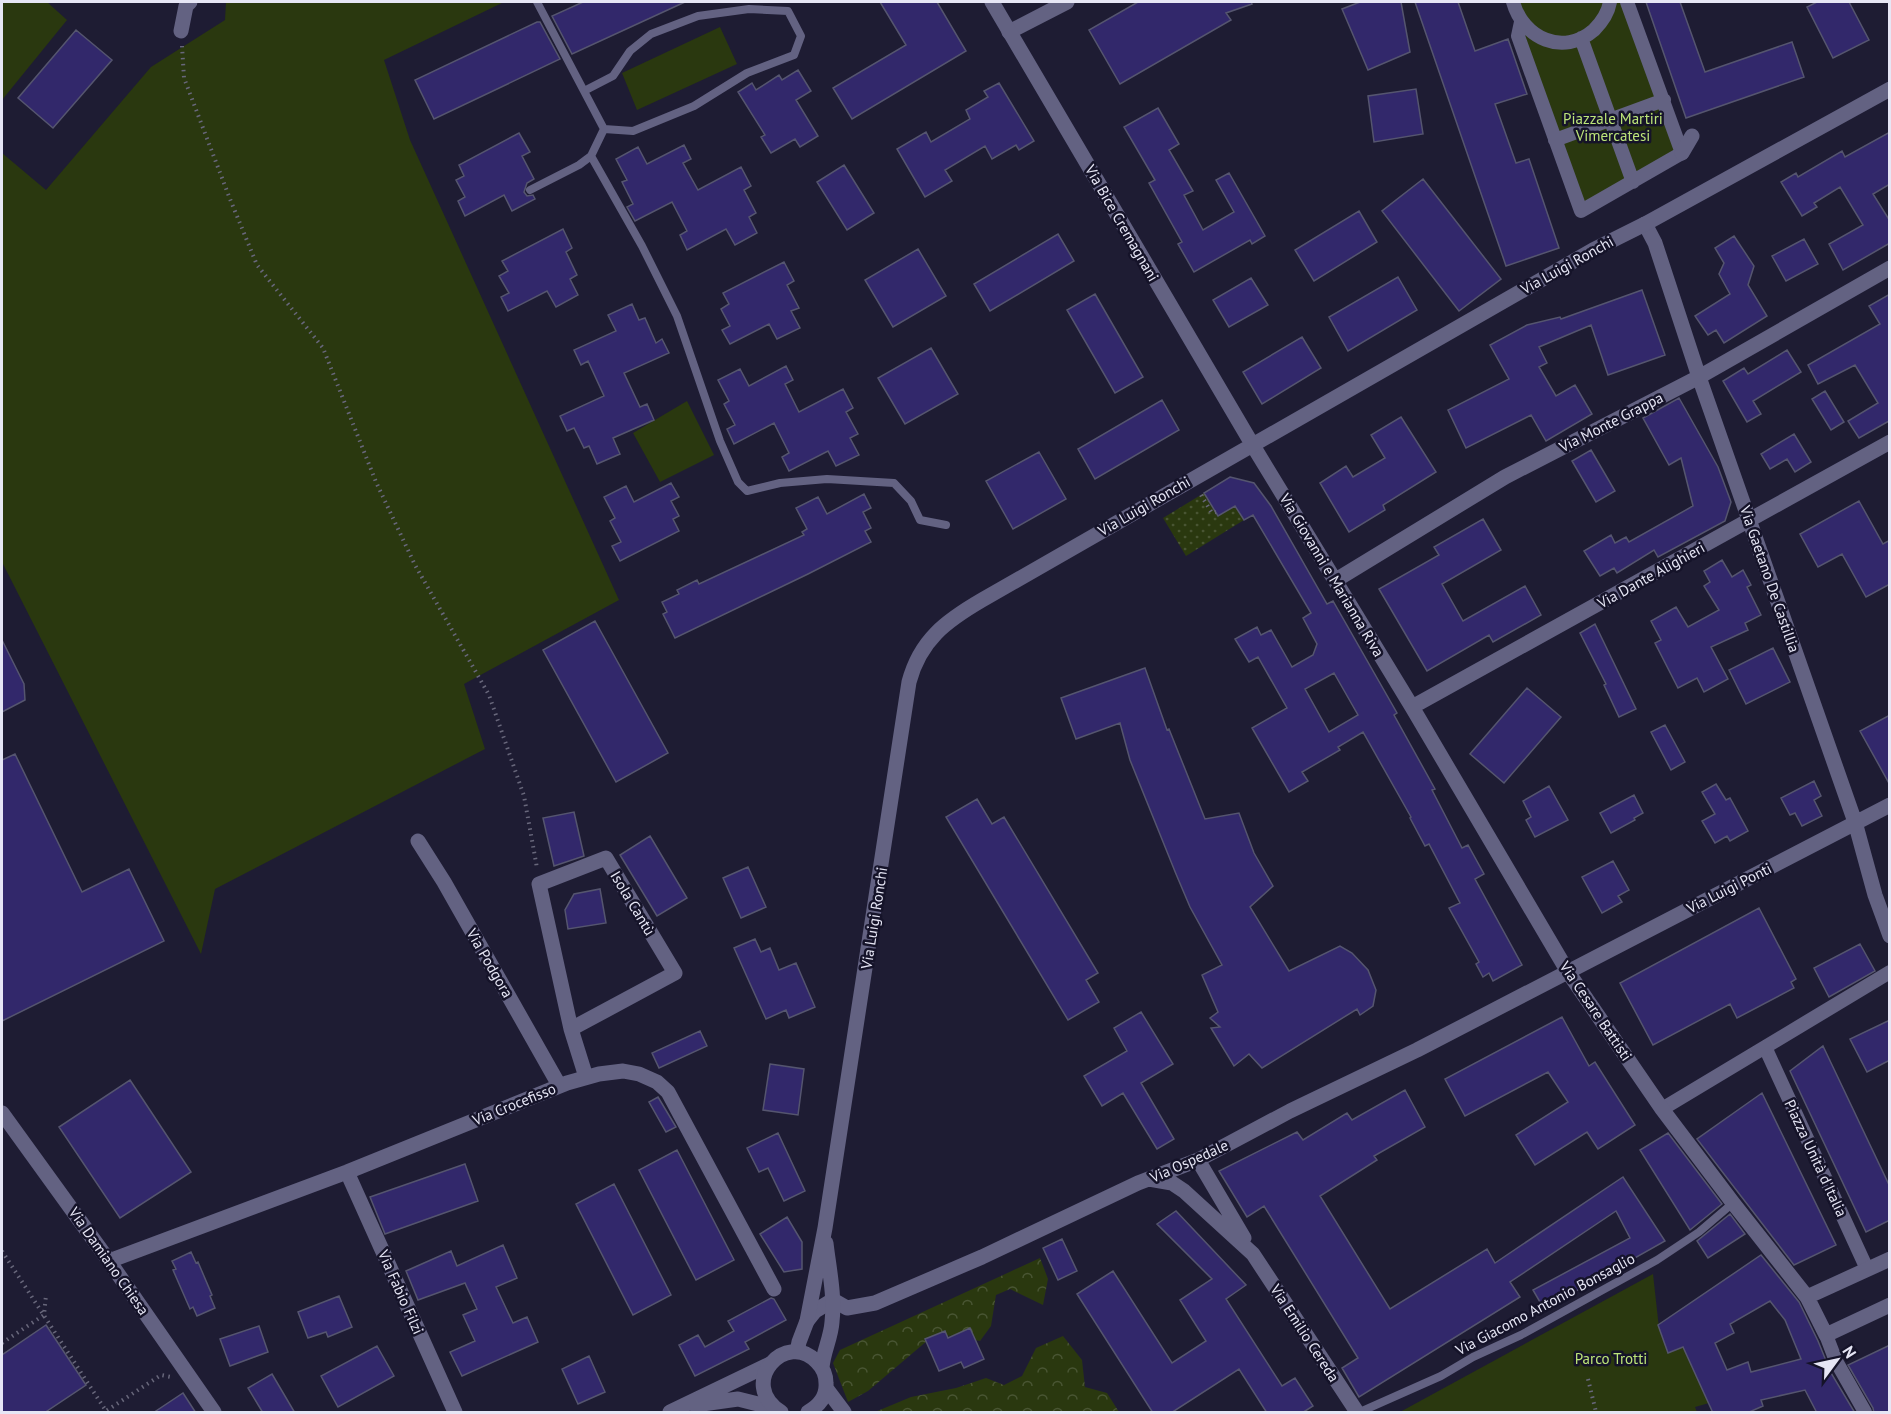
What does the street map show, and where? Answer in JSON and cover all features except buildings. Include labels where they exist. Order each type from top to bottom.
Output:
[{"type":"street","points":[[181,31],[186,6],[189,2]]},
{"type":"street","name":"Via Bice Cremagnani","points":[[992,2],[1252,444]]},
{"type":"street","points":[[1009,32],[1067,2]]},
{"type":"street","points":[[1513,2],[1521,22],[1536,36],[1553,42],[1571,42],[1586,36],[1601,23],[1610,2]]},
{"type":"street","points":[[1627,2],[1682,153]]},
{"type":"street","points":[[1521,22],[1518,36],[1581,211],[1682,153],[1692,136]]},
{"type":"street","points":[[1581,38],[1633,182]]},
{"type":"street","name":"Via Luigi Ronchi","points":[[797,1352],[807,1321],[825,1228],[909,682],[917,658],[934,634],[958,614],[1593,249],[1603,236],[1642,220],[1673,197],[1698,194],[1890,89]]},
{"type":"street","points":[[1555,140],[1664,100]]},
{"type":"street","name":"Via Gaetano De Castillia","points":[[1642,220],[1655,243],[1699,377],[1855,822],[1875,895],[1890,936]]},
{"type":"street","name":"Via Monte Grappa","points":[[1336,580],[1505,477],[1699,377],[1890,268]]},
{"type":"street","name":"Via Dante Alighieri","points":[[1412,707],[1890,442]]},
{"type":"street","name":"Via Giovanni e Marianna Riva","points":[[1252,444],[1412,707]]},
{"type":"street","name":"Via Cesare Battisti","points":[[1412,707],[1568,972],[1662,1109],[1807,1297]]},
{"type":"street","name":"Via Luigi Ponti","points":[[1568,972],[1890,805]]},
{"type":"street","name":"Via Podgora","points":[[418,841],[444,882],[559,1085]]},
{"type":"street","name":"Isola Cantù","points":[[539,884],[606,858],[675,973],[571,1029]]},
{"type":"street","points":[[539,884],[571,1029],[586,1077]]},
{"type":"street","name":"Via Ospedale","points":[[833,1300],[847,1308],[875,1303],[982,1257],[1149,1179],[1198,1160],[1290,1111],[1417,1050],[1568,972]]},
{"type":"street","points":[[1662,1109],[1890,972]]},
{"type":"street","name":"Piazza Unità d'Italia","points":[[1765,1047],[1867,1269]]},
{"type":"street","name":"Via Crocefisso","points":[[109,1261],[347,1172],[559,1085],[599,1074],[623,1071],[649,1078],[668,1092],[774,1288]]},
{"type":"street","name":"Via Damiano Chiesa","points":[[2,1113],[109,1261],[214,1413]]},
{"type":"street","name":"Via Emilio Cereda","points":[[1198,1160],[1253,1254],[1361,1410]]},
{"type":"street","name":"Via Fabio Filzi","points":[[347,1172],[454,1413]]},
{"type":"street","name":"Via Emilio Cereda","points":[[1149,1179],[1172,1183],[1184,1191],[1253,1254]]},
{"type":"street","name":"Via Luigi Ronchi","points":[[822,1368],[822,1357],[832,1324],[833,1300],[825,1228]]},
{"type":"street","points":[[1865,1413],[1836,1361],[1807,1297],[1890,1259]]},
{"type":"street","points":[[807,1321],[815,1311],[833,1300]]},
{"type":"street","points":[[1826,1335],[1890,1305]]},
{"type":"street","points":[[777,1410],[767,1400],[764,1391],[765,1372],[777,1357],[797,1352],[807,1354],[815,1360],[826,1377],[824,1397],[818,1406],[808,1413]]},
{"type":"street","points":[[677,1409],[770,1364]]},
{"type":"street","points":[[826,1388],[844,1413]]},
{"type":"street","points":[[677,1409],[738,1399],[777,1410]]},
{"type":"lane","points":[[537,2],[604,129]]},
{"type":"lane","points":[[584,91],[613,76],[630,51],[651,34],[698,16],[749,9],[788,10],[801,36],[794,55],[747,73],[694,106],[633,131],[604,129]]},
{"type":"lane","points":[[530,190],[579,165],[591,156],[604,129]]},
{"type":"lane","points":[[591,156],[642,246],[677,316],[707,407],[738,482],[747,490],[780,483],[827,479],[894,483],[911,501],[920,520],[946,525]]},
{"type":"lane","name":"Via Giacomo Antonio Bonsaglio","points":[[1361,1410],[1441,1376],[1657,1260],[1699,1232],[1733,1203]]},
{"type":"path","points":[[181,31],[184,78],[257,265],[323,348],[376,482],[415,565],[489,695],[524,796],[539,884]]},
{"type":"path","points":[[1201,495],[1212,513],[1216,512]]},
{"type":"path","points":[[2,1251],[106,1411],[161,1375],[172,1377]]},
{"type":"path","points":[[44,1315],[46,1295]]},
{"type":"path","points":[[2,1342],[44,1315]]},
{"type":"path","points":[[1588,1379],[1596,1413]]},
{"type":"green space","points":[[2,2],[47,2],[67,20],[2,100]]},
{"type":"green space","points":[[226,2],[504,2],[384,60],[410,140],[619,600],[464,684],[485,749],[215,889],[201,954],[2,562],[2,153],[46,190],[151,67],[225,20]]},
{"type":"green space","name":"Piazzale Martiri Vimercatesi","points":[[1508,2],[1629,2],[1682,153],[1581,211]]},
{"type":"green space","points":[[720,27],[737,64],[637,110],[622,73]]},
{"type":"green space","points":[[687,401],[714,455],[660,482],[633,433]]},
{"type":"green space","points":[[1204,493],[1237,509],[1244,520],[1186,556],[1163,518]]},
{"type":"green space","points":[[1040,1258],[1048,1279],[1043,1305],[1010,1289],[996,1295],[991,1326],[980,1341],[934,1335],[868,1391],[848,1402],[833,1363],[840,1350]]},
{"type":"green space","name":"Parco Trotti","points":[[1653,1274],[1659,1328],[1668,1352],[1683,1347],[1709,1403],[1695,1407],[1697,1412],[1400,1412]]},
{"type":"green space","points":[[1063,1336],[1082,1360],[1085,1387],[1107,1393],[1119,1412],[875,1412],[911,1397],[956,1388],[986,1378],[1004,1385],[1022,1376],[1036,1348]]}]
